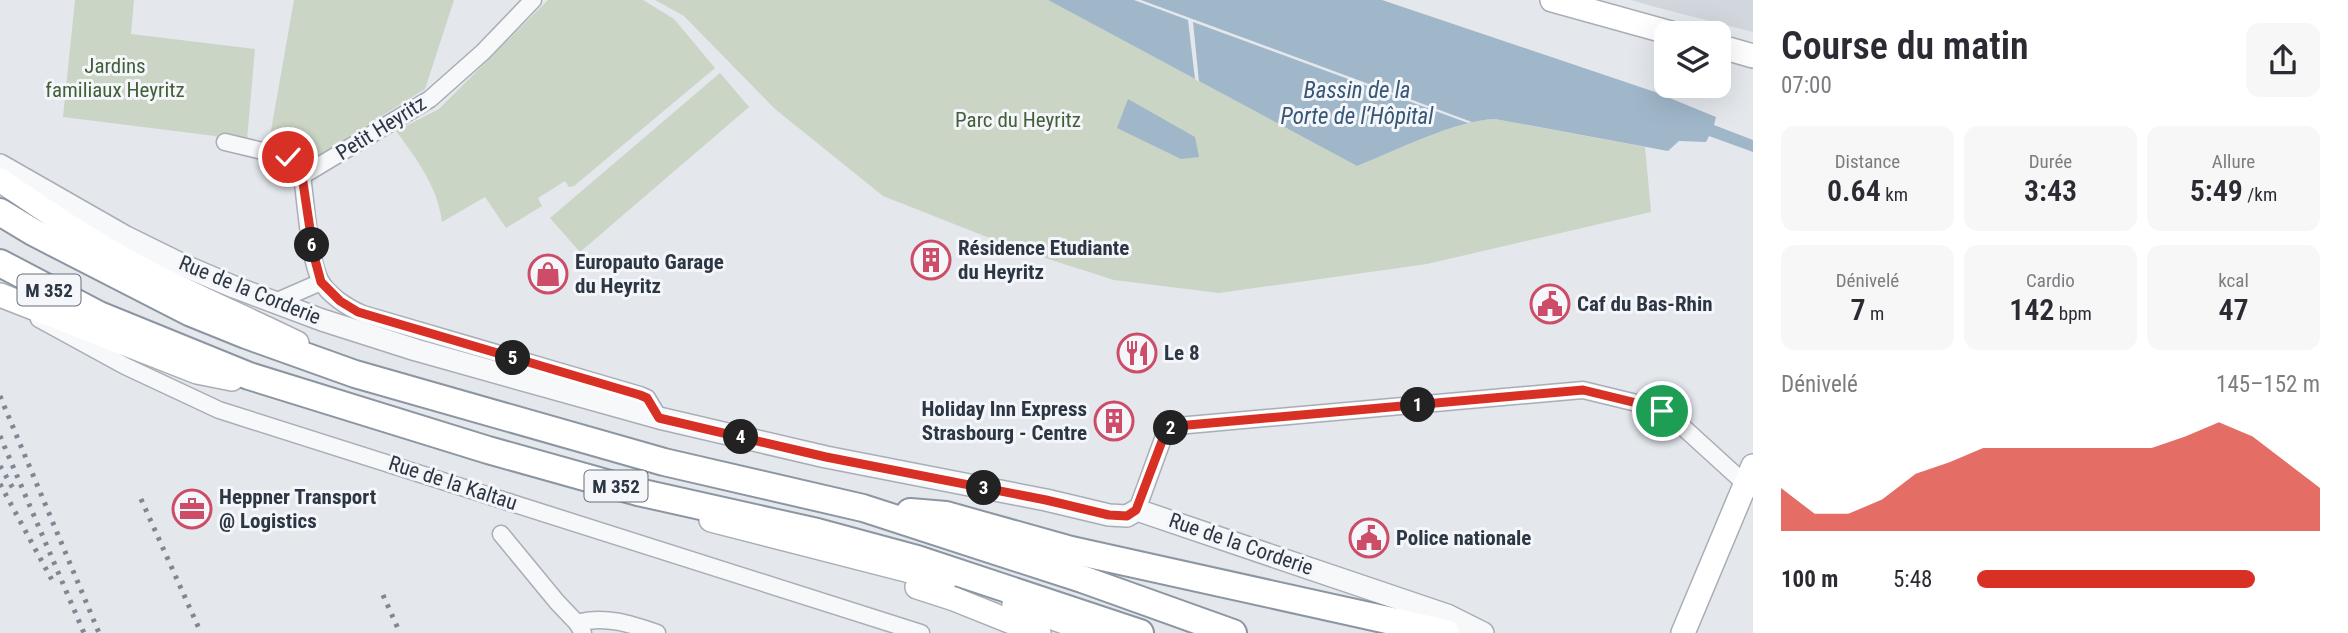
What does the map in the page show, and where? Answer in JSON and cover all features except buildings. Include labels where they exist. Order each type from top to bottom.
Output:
[{"type":"highway","name":"M 352","points":[[0,212],[189,312],[355,374],[664,462],[863,508],[1082,579],[1233,633]]},
{"type":"highway","name":"M 352","points":[[0,263],[99,315],[249,376],[488,450],[638,492],[864,544],[998,584],[1140,633]]},
{"type":"highway","points":[[863,508],[946,515],[1071,550],[1446,633]]},
{"type":"main road","points":[[1552,0],[1654,28]]},
{"type":"main road","points":[[1731,50],[1753,56]]},
{"type":"main road","points":[[0,180],[114,254],[355,374]]},
{"type":"main road","points":[[0,296],[197,372],[232,379]]},
{"type":"main road","points":[[99,315],[149,344],[232,379],[480,457],[942,579],[1095,633]]},
{"type":"main road","points":[[1683,632],[1751,480]]},
{"type":"main road","points":[[813,546],[872,572],[954,599],[1039,633]]},
{"type":"street","name":"Petit Heyritz","points":[[302,176],[430,99],[483,52],[533,0]]},
{"type":"street","points":[[225,142],[288,157],[302,176],[314,256],[321,282],[340,301],[363,314],[640,395],[647,398],[659,418]]},
{"type":"street","name":"Rue de la Corderie","points":[[0,165],[126,237],[185,266],[275,302],[428,354],[659,418],[826,457],[1109,515],[1127,516],[1136,510],[1434,610],[1483,633]]},
{"type":"street","points":[[275,302],[321,282]]},
{"type":"street","name":"Rue de la Kaltau","points":[[0,296],[125,366],[219,410],[921,633]]},
{"type":"street","points":[[1136,510],[1164,436],[1177,426],[1583,390],[1662,411],[1751,480]]},
{"type":"street","points":[[501,534],[580,628],[600,619],[613,620],[657,633]]},
{"type":"shaded area","points":[[1631,0],[1753,0],[1753,32],[1731,26],[1731,21],[1710,21]]},
{"type":"green space","name":"Jardins familiaux Heyritz","points":[[75,0],[134,0],[131,34],[255,49],[247,140],[63,117]]},
{"type":"green space","points":[[294,0],[454,0],[425,89],[306,163],[296,150],[269,142]]},
{"type":"green space","points":[[548,0],[643,0],[674,19],[715,68],[574,186],[569,187],[565,181],[538,198],[542,206],[506,228],[485,197],[442,222],[431,185],[396,131],[439,109]]},
{"type":"green space","name":"Parc du Heyritz","points":[[655,0],[1048,0],[1357,166],[1444,130],[1495,119],[1645,147],[1651,212],[1427,264],[1219,293],[1114,280],[1020,250],[883,196],[775,109],[684,16]]},
{"type":"green space","points":[[720,73],[749,107],[580,252],[550,218]]},
{"type":"water","name":"Bassin de la Porte de l’Hôpital","points":[[1048,0],[1382,0],[1654,92],[1654,98],[1670,98],[1716,117],[1714,125],[1753,140],[1753,152],[1709,136],[1706,142],[1679,141],[1668,151],[1495,119],[1444,130],[1357,166]]},
{"type":"water","points":[[1128,99],[1195,137],[1199,157],[1181,159],[1117,128]]},
{"type":"pier","points":[[1134,0],[1141,0],[1472,122],[1468,123],[1193,22],[1199,82],[1195,79],[1188,20]]},
{"type":"railway","points":[[0,396],[99,633]]},
{"type":"railway","points":[[0,436],[84,633]]},
{"type":"railway","points":[[0,466],[14,490]]},
{"type":"railway","points":[[0,484],[52,580]]},
{"type":"railway","points":[[141,499],[201,633]]},
{"type":"railway","points":[[383,595],[400,633]]},
{"type":"place","name":"Résidence Etudiante du Heyritz","points":[[931,260]]},
{"type":"place","name":"Europauto Garage du Heyritz","points":[[548,274]]},
{"type":"place","name":"Caf du Bas-Rhin","points":[[1550,304]]},
{"type":"place","name":"Le 8","points":[[1137,353]]},
{"type":"place","name":"Holiday Inn Express Strasbourg - Centre","points":[[1114,421]]},
{"type":"place","name":"Heppner Transport @ Logistics","points":[[192,509]]},
{"type":"place","name":"Police nationale","points":[[1369,538]]},
{"type":"route","points":[[288,157],[302,176],[316,268],[321,282],[340,301],[358,312],[640,395],[647,398],[659,418],[826,457],[1109,515],[1127,516],[1140,505],[1166,431],[1177,426],[1583,390],[1662,411]]}]
